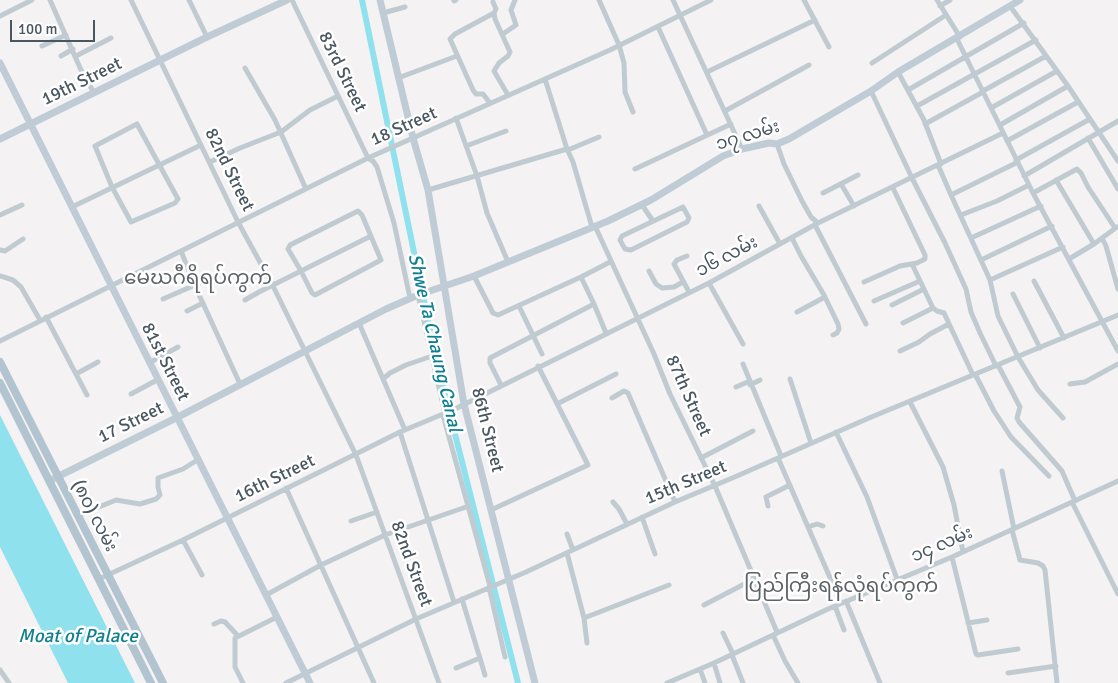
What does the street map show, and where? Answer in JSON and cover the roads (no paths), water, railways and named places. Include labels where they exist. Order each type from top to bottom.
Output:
[{"type":"main road","name":"(၈၀) လမ်း","points":[[0,362],[162,683]]},
{"type":"main road","name":"(၈၀) လမ်း","points":[[0,383],[151,683]]},
{"type":"street","points":[[0,16],[32,0]]},
{"type":"street","points":[[50,0],[81,70],[94,93]]},
{"type":"street","name":"82nd Street","points":[[131,0],[238,222],[273,286],[356,455],[439,683]]},
{"type":"street","points":[[189,0],[206,37]]},
{"type":"street","name":"19th Street","points":[[0,139],[206,37],[286,0]]},
{"type":"street","name":"83rd Street","points":[[292,0],[368,158],[375,163],[387,199],[403,261],[410,298]]},
{"type":"street","points":[[380,0],[413,138]]},
{"type":"street","points":[[503,34],[516,25],[511,10],[515,0]]},
{"type":"street","points":[[599,0],[619,44],[624,63],[625,92],[633,112]]},
{"type":"street","points":[[673,0],[742,150]]},
{"type":"street","name":"18 Street","points":[[0,341],[368,158],[545,79],[681,16],[711,0]]},
{"type":"street","points":[[804,0],[828,47]]},
{"type":"street","points":[[937,0],[958,38],[1024,176],[1118,351]]},
{"type":"street","points":[[940,6],[950,0]]},
{"type":"street","name":"၁၇ လမ်း","points":[[359,324],[410,298],[474,276],[642,205],[723,156],[769,144],[778,144],[789,139],[1020,0]]},
{"type":"street","points":[[493,2],[496,9],[494,13],[510,52],[494,70],[508,95]]},
{"type":"street","points":[[1010,6],[1036,40],[1118,161]]},
{"type":"street","points":[[383,14],[405,7]]},
{"type":"street","points":[[490,103],[483,94],[476,94],[473,90],[451,42],[451,36],[494,13]]},
{"type":"street","points":[[872,63],[946,15]]},
{"type":"street","points":[[707,72],[814,20]]},
{"type":"street","points":[[908,90],[1024,23]]},
{"type":"street","points":[[658,26],[707,134]]},
{"type":"street","points":[[42,46],[66,35]]},
{"type":"street","points":[[76,56],[111,38]]},
{"type":"street","points":[[917,106],[1036,40]]},
{"type":"street","points":[[61,56],[73,49]]},
{"type":"street","points":[[398,78],[457,56]]},
{"type":"street","points":[[925,124],[1046,56]]},
{"type":"street","name":"81st Street","points":[[0,64],[310,683]]},
{"type":"street","points":[[725,112],[809,65]]},
{"type":"street","points":[[245,68],[281,132],[306,189]]},
{"type":"street","points":[[898,72],[925,124],[939,165],[990,280],[998,316],[1018,357],[1038,390],[1063,418]]},
{"type":"street","points":[[991,108],[1057,72]]},
{"type":"street","name":"87th Street","points":[[545,79],[593,227],[637,318],[670,394],[715,486],[785,661],[798,683]]},
{"type":"street","points":[[1000,125],[1068,86]]},
{"type":"street","points":[[871,91],[966,289],[971,312],[980,333],[1020,407],[1017,418],[1018,422],[1062,471],[1074,502],[1118,594]]},
{"type":"street","points":[[210,162],[281,132],[310,110],[338,96]]},
{"type":"street","points":[[1007,141],[1078,102]]},
{"type":"street","points":[[456,118],[477,176],[487,213],[508,262]]},
{"type":"street","points":[[952,195],[1017,161],[1090,119]]},
{"type":"street","points":[[1024,176],[1118,121]]},
{"type":"street","points":[[136,124],[178,196],[178,201],[131,222],[112,187],[95,146],[136,124]]},
{"type":"street","points":[[636,169],[731,124]]},
{"type":"street","points":[[466,146],[506,131]]},
{"type":"street","name":"၁၆ လမ်း","points":[[464,404],[709,283],[816,224],[1003,134]]},
{"type":"street","points":[[428,190],[567,149],[599,137]]},
{"type":"street","name":"86th Street","points":[[413,138],[428,190],[464,404],[535,683]]},
{"type":"street","points":[[1088,138],[1118,190]]},
{"type":"street","points":[[778,144],[784,164],[802,201],[816,224],[866,324]]},
{"type":"street","points":[[72,207],[201,145]]},
{"type":"street","points":[[1033,193],[1075,169],[1079,171],[1097,202],[1116,227],[1094,244],[1069,258]]},
{"type":"street","points":[[823,193],[858,175]]},
{"type":"street","points":[[1056,180],[1094,244]]},
{"type":"street","points":[[841,184],[854,206]]},
{"type":"street","points":[[962,215],[997,201],[1029,185]]},
{"type":"street","points":[[864,282],[900,266],[923,260],[926,257],[893,188]]},
{"type":"street","points":[[0,214],[22,205]]},
{"type":"street","points":[[642,205],[653,220]]},
{"type":"street","points":[[759,206],[780,244]]},
{"type":"street","points":[[972,238],[1041,206]]},
{"type":"street","points":[[682,207],[689,220],[631,250],[626,248],[620,238],[653,220],[682,207]]},
{"type":"street","points":[[358,211],[362,215],[382,258],[380,261],[315,295],[312,293],[301,272],[288,249],[290,245],[358,211]]},
{"type":"street","points":[[981,260],[1052,226]]},
{"type":"street","points":[[245,300],[371,236]]},
{"type":"street","points":[[792,238],[838,324],[839,329],[833,335]]},
{"type":"street","points":[[1102,238],[1118,289]]},
{"type":"street","points":[[0,250],[5,251],[24,239]]},
{"type":"street","points":[[990,280],[1063,248]]},
{"type":"street","points":[[181,250],[195,286],[240,384]]},
{"type":"street","points":[[687,256],[674,262],[689,292]]},
{"type":"street","points":[[474,276],[495,315],[498,315],[610,262]]},
{"type":"street","points":[[912,264],[933,308],[944,313],[994,411],[1011,437],[1049,476]]},
{"type":"street","points":[[649,271],[656,284],[662,288],[674,287],[683,282]]},
{"type":"street","points":[[163,299],[218,275]]},
{"type":"street","points":[[0,276],[13,280],[21,287],[40,320]]},
{"type":"street","points":[[581,277],[606,333]]},
{"type":"street","points":[[874,301],[920,281]]},
{"type":"street","points":[[1034,281],[1064,338]]},
{"type":"street","points":[[709,283],[743,344]]},
{"type":"street","points":[[892,305],[924,289]]},
{"type":"street","points":[[1013,294],[1040,348]]},
{"type":"street","points":[[419,295],[445,414],[491,586],[505,657]]},
{"type":"street","points":[[797,312],[825,297]]},
{"type":"street","points":[[187,311],[203,303]]},
{"type":"street","points":[[501,385],[490,363],[490,358],[594,304]]},
{"type":"street","points":[[519,306],[542,354]]},
{"type":"street","points":[[903,323],[933,308]]},
{"type":"street","name":"15th Street","points":[[286,683],[416,619],[510,579],[675,502],[974,374],[1118,316]]},
{"type":"street","points":[[46,317],[87,395]]},
{"type":"street","points":[[359,324],[403,431],[454,602]]},
{"type":"street","name":"17 Street","points":[[49,480],[176,418],[359,324]]},
{"type":"street","points":[[900,351],[949,324]]},
{"type":"street","points":[[149,363],[178,347]]},
{"type":"street","points":[[383,379],[406,365],[432,356]]},
{"type":"street","points":[[76,374],[98,362]]},
{"type":"street","points":[[743,364],[808,527],[841,603],[880,683]]},
{"type":"street","points":[[1070,384],[1085,382],[1118,364]]},
{"type":"street","points":[[491,510],[588,465],[538,366]]},
{"type":"street","points":[[557,404],[616,374]]},
{"type":"street","points":[[790,379],[811,443]]},
{"type":"street","points":[[131,394],[157,380]]},
{"type":"street","points":[[736,387],[760,380]]},
{"type":"street","points":[[612,398],[624,391],[628,393],[675,502]]},
{"type":"street","points":[[910,402],[943,467],[954,505],[963,552]]},
{"type":"street","name":"16th Street","points":[[99,580],[403,431],[455,410],[464,404]]},
{"type":"street","points":[[702,458],[753,431]]},
{"type":"street","points":[[836,432],[867,497],[897,579]]},
{"type":"street","points":[[77,516],[116,500],[140,504],[156,499],[160,495],[158,478],[199,460]]},
{"type":"street","points":[[1002,471],[1020,560],[1038,564],[1043,566],[1045,570],[1057,683]]},
{"type":"street","name":"၁၄ လမ်း","points":[[667,683],[733,655],[841,603],[952,557],[1118,481]]},
{"type":"street","points":[[768,506],[766,497],[790,485]]},
{"type":"street","points":[[286,488],[374,683]]},
{"type":"street","points":[[613,502],[627,524]]},
{"type":"street","points":[[266,594],[385,534],[469,506]]},
{"type":"street","points":[[351,520],[377,512]]},
{"type":"street","points":[[642,517],[655,554]]},
{"type":"street","points":[[808,527],[817,524],[823,526]]},
{"type":"street","points":[[567,534],[573,550]]},
{"type":"street","points":[[183,540],[202,575]]},
{"type":"street","points":[[567,553],[584,618],[587,643]]},
{"type":"street","points":[[952,557],[976,654],[1018,649]]},
{"type":"street","points":[[704,605],[754,580]]},
{"type":"street","points":[[584,618],[668,585]]},
{"type":"street","points":[[462,599],[485,675]]},
{"type":"street","points":[[841,603],[844,630]]},
{"type":"street","points":[[243,683],[237,672],[234,641],[238,636],[277,617]]},
{"type":"street","points":[[968,623],[987,620]]},
{"type":"street","points":[[214,624],[221,621],[225,622],[238,636]]},
{"type":"street","points":[[723,632],[743,683]]},
{"type":"street","points":[[456,668],[480,658]]},
{"type":"street","points":[[714,663],[720,683]]},
{"type":"street","points":[[1008,673],[1056,666]]},
{"type":"street","points":[[700,669],[705,683]]},
{"type":"street","points":[[0,670],[9,683]]},
{"type":"water","name":"Moat of Palace","points":[[0,415],[135,683],[68,683],[0,547]]},
{"type":"waterway","name":"Shwe Ta Chaung Canal","points":[[362,0],[436,359],[518,683]]},
{"type":"district","name":"မေဃဂီရိရပ်ကွက်","points":[[198,279]]},
{"type":"district","name":"ပြည်ကြီးရန်လုံရပ်ကွက်","points":[[841,587]]}]
